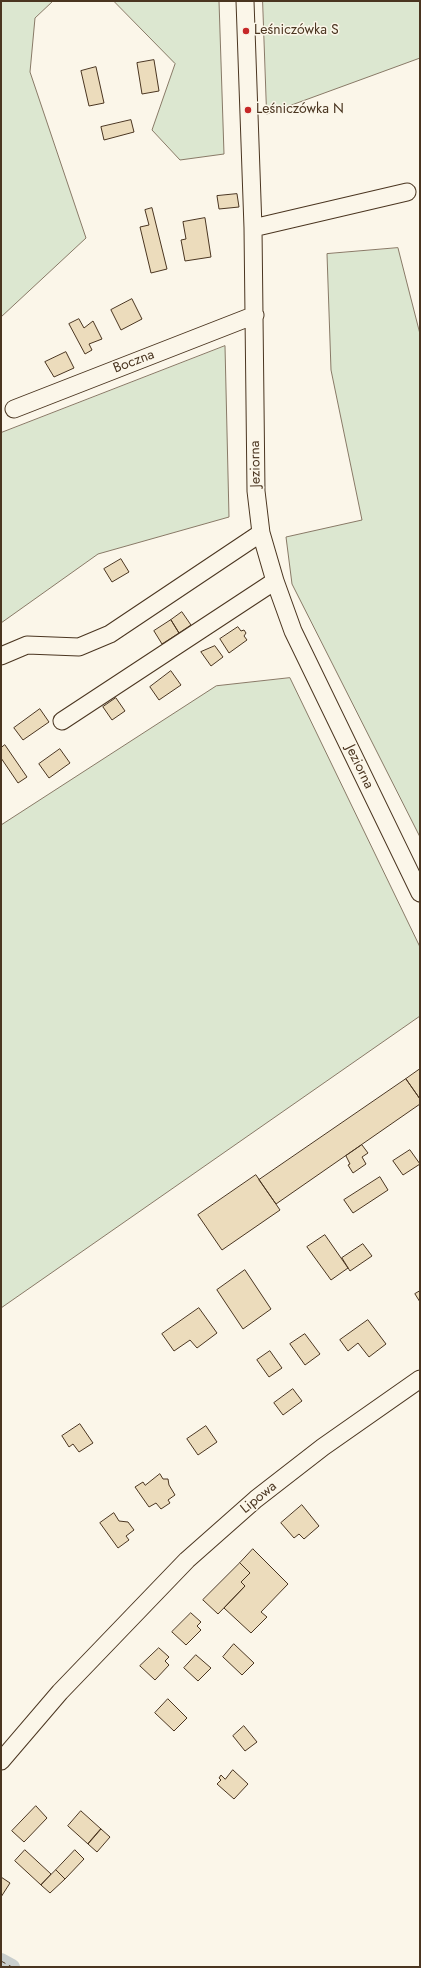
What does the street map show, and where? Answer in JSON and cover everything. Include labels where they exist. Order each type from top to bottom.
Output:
[{"type":"street","name":"Jeziorna","points":[[245,1],[255,316],[256,491],[261,533],[275,581],[293,631],[420,893]]},
{"type":"street","points":[[253,228],[407,192]]},
{"type":"street","name":"Boczna","points":[[14,409],[255,316]]},
{"type":"street","points":[[1,656],[27,645],[79,647],[110,634],[261,533]]},
{"type":"street","points":[[62,721],[275,581]]},
{"type":"street","name":"Lipowa","points":[[1,1761],[60,1692],[187,1560],[256,1499],[323,1447],[420,1379]]},
{"type":"green space","points":[[1,1],[53,1],[35,18],[30,72],[86,238],[1,317]]},
{"type":"green space","points":[[114,1],[219,1],[224,154],[180,160],[152,130],[175,64]]},
{"type":"green space","points":[[263,1],[420,1],[420,58],[267,114]]},
{"type":"green space","points":[[398,248],[420,334],[420,837],[292,584],[286,537],[362,520],[331,370],[327,254]]},
{"type":"green space","points":[[225,346],[229,517],[98,554],[1,623],[1,433]]},
{"type":"green space","points":[[290,678],[420,947],[420,1016],[1,1308],[1,825],[216,686]]},
{"type":"building","points":[[154,60],[159,91],[142,94],[137,63]]},
{"type":"building","points":[[96,67],[104,103],[89,106],[81,71]]},
{"type":"building","points":[[131,120],[134,132],[104,140],[101,127]]},
{"type":"building","points":[[237,194],[239,207],[219,209],[217,196]]},
{"type":"building","points":[[152,208],[167,269],[151,273],[140,227],[149,225],[145,210]]},
{"type":"building","points":[[205,218],[211,257],[185,261],[181,240],[186,239],[183,222]]},
{"type":"building","points":[[132,299],[142,319],[121,330],[111,310]]},
{"type":"building","points":[[79,319],[84,328],[93,321],[102,339],[89,344],[92,350],[85,354],[69,324]]},
{"type":"building","points":[[66,352],[74,368],[54,377],[45,362]]},
{"type":"building","points":[[121,559],[129,572],[112,582],[104,569]]},
{"type":"building","points":[[182,612],[191,625],[179,633],[171,620]]},
{"type":"building","points":[[171,620],[179,633],[162,644],[154,631]]},
{"type":"building","points":[[238,627],[241,631],[244,630],[246,633],[244,636],[247,640],[229,653],[220,639]]},
{"type":"building","points":[[215,646],[223,657],[211,666],[201,652]]},
{"type":"building","points":[[171,671],[181,685],[159,700],[150,687]]},
{"type":"building","points":[[116,698],[125,711],[112,720],[103,707]]},
{"type":"building","points":[[40,709],[49,722],[23,740],[14,728]]},
{"type":"building","points":[[5,745],[27,777],[18,783],[1,758],[1,748]]},
{"type":"building","points":[[60,749],[70,763],[49,778],[39,764]]},
{"type":"building","points":[[420,1069],[420,1099],[406,1079]]},
{"type":"building","points":[[406,1079],[420,1099],[420,1104],[276,1204],[259,1180]]},
{"type":"building","points":[[362,1145],[368,1153],[362,1157],[366,1164],[353,1173],[348,1165],[350,1164],[346,1156]]},
{"type":"building","points":[[410,1150],[420,1164],[403,1175],[393,1161]]},
{"type":"building","points":[[256,1175],[280,1210],[222,1250],[198,1215]]},
{"type":"building","points":[[380,1177],[388,1190],[353,1213],[344,1200]]},
{"type":"building","points":[[325,1235],[348,1268],[331,1280],[307,1247]]},
{"type":"building","points":[[363,1244],[372,1256],[350,1271],[342,1258]]},
{"type":"building","points":[[245,1270],[271,1309],[243,1329],[217,1290]]},
{"type":"building","points":[[420,1291],[420,1302],[415,1294]]},
{"type":"building","points":[[199,1308],[217,1333],[197,1348],[190,1340],[174,1351],[162,1334]]},
{"type":"building","points":[[368,1320],[386,1344],[369,1357],[358,1343],[348,1351],[340,1340]]},
{"type":"building","points":[[305,1334],[320,1354],[305,1365],[290,1344]]},
{"type":"building","points":[[270,1351],[282,1368],[269,1377],[257,1360]]},
{"type":"building","points":[[293,1389],[302,1401],[283,1415],[274,1403]]},
{"type":"building","points":[[80,1424],[93,1443],[79,1452],[73,1444],[69,1447],[62,1436]]},
{"type":"building","points":[[206,1426],[217,1442],[198,1455],[187,1439]]},
{"type":"building","points":[[160,1474],[163,1479],[168,1479],[169,1485],[175,1495],[168,1500],[170,1503],[161,1509],[156,1503],[149,1507],[135,1487],[143,1482],[145,1485]]},
{"type":"building","points":[[302,1505],[319,1526],[304,1539],[299,1534],[294,1538],[281,1523]]},
{"type":"building","points":[[114,1513],[119,1521],[128,1522],[134,1530],[126,1536],[129,1540],[118,1548],[100,1523]]},
{"type":"building","points":[[253,1549],[288,1584],[261,1612],[267,1617],[251,1633],[224,1608],[245,1586],[241,1582],[250,1573],[240,1563]]},
{"type":"building","points":[[240,1563],[250,1573],[241,1582],[245,1586],[218,1614],[203,1600]]},
{"type":"building","points":[[191,1613],[201,1622],[197,1626],[201,1630],[186,1645],[172,1632]]},
{"type":"building","points":[[234,1644],[254,1663],[242,1675],[223,1657]]},
{"type":"building","points":[[159,1648],[169,1657],[165,1661],[169,1665],[155,1680],[140,1666]]},
{"type":"building","points":[[196,1655],[211,1668],[198,1681],[184,1668]]},
{"type":"building","points":[[168,1699],[187,1718],[174,1731],[155,1713]]},
{"type":"building","points":[[244,1726],[257,1742],[245,1751],[233,1736]]},
{"type":"building","points":[[233,1770],[248,1784],[234,1799],[217,1784],[221,1780],[219,1778],[221,1775],[225,1779]]},
{"type":"building","points":[[36,1806],[47,1818],[24,1842],[12,1831]]},
{"type":"building","points":[[81,1811],[101,1829],[88,1844],[68,1826]]},
{"type":"building","points":[[101,1829],[110,1837],[97,1852],[88,1844]]},
{"type":"building","points":[[25,1850],[51,1874],[41,1885],[15,1861]]},
{"type":"building","points":[[75,1850],[84,1859],[65,1879],[56,1870]]},
{"type":"building","points":[[56,1870],[65,1879],[50,1893],[41,1885]]},
{"type":"building","points":[[1,1877],[10,1883],[1,1897]]},
{"type":"waterway","points":[[1,1961],[12,1967]]},
{"type":"ferry route","points":[[1,1961],[12,1967]]},
{"type":"place","name":"Leśniczówka S","points":[[246,31]]},
{"type":"place","name":"Leśniczówka N","points":[[248,110]]}]
